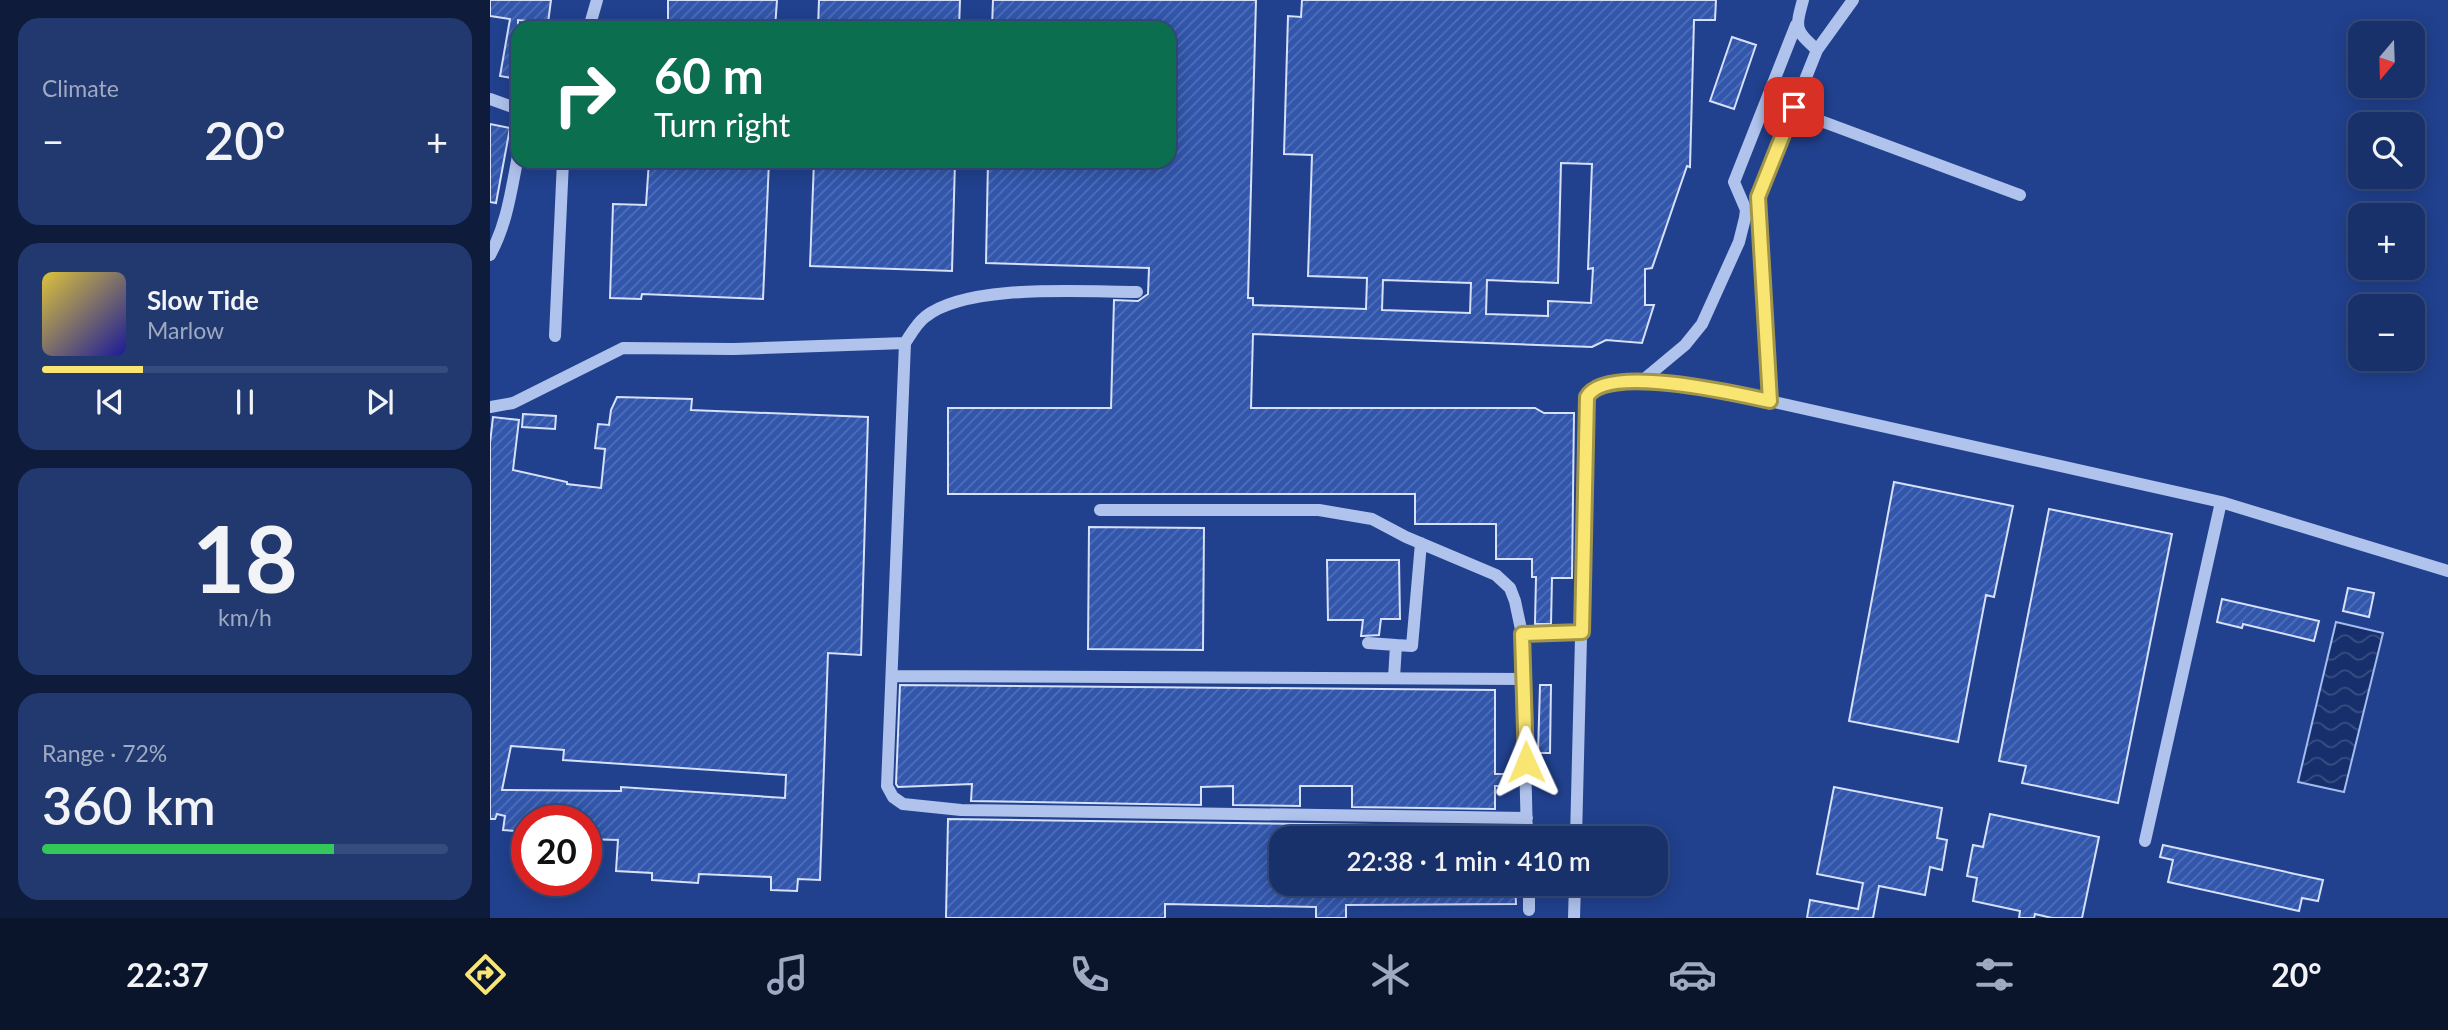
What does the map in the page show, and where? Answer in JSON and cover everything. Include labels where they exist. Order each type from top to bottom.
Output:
[{"type":"street","points":[[591,21],[597,0]]},
{"type":"street","points":[[1643,380],[1685,345],[1702,324],[1739,242],[1746,210],[1734,182],[1804,0]]},
{"type":"street","points":[[1770,401],[1758,197],[1817,50],[1853,0]]},
{"type":"street","points":[[1796,25],[1798,32],[1817,50]]},
{"type":"street","points":[[490,99],[511,106]]},
{"type":"street","points":[[1794,111],[2020,195]]},
{"type":"street","points":[[490,255],[507,212],[516,168]]},
{"type":"street","points":[[555,336],[563,168]]},
{"type":"street","points":[[1137,292],[1032,291],[955,300],[924,317],[905,342],[887,786],[893,797],[903,804],[961,810],[1527,818]]},
{"type":"street","points":[[490,407],[513,403],[623,348],[734,349],[905,342]]},
{"type":"street","points":[[1576,826],[1587,397],[1591,390],[1599,386],[1643,380],[1770,401],[2221,502],[2448,571]]},
{"type":"street","points":[[2145,841],[2221,502]]},
{"type":"street","points":[[1100,510],[1319,510],[1373,519],[1420,543],[1496,575],[1510,588],[1522,634],[1527,826]]},
{"type":"street","points":[[1368,643],[1412,646],[1420,543]]},
{"type":"street","points":[[1522,634],[1582,632]]},
{"type":"street","points":[[1394,678],[1396,645]]},
{"type":"street","points":[[892,676],[1524,679]]},
{"type":"street","points":[[1529,896],[1529,910]]},
{"type":"street","points":[[1574,918],[1575,896]]},
{"type":"water","points":[[2336,622],[2383,633],[2344,792],[2298,782]]},
{"type":"building","points":[[490,0],[551,0],[548,21],[511,21],[511,78],[500,76],[510,19],[490,16]]},
{"type":"building","points":[[668,0],[777,0],[776,21],[668,21]]},
{"type":"building","points":[[819,0],[960,0],[959,21],[818,21]]},
{"type":"building","points":[[993,0],[1256,0],[1248,298],[1253,298],[1253,305],[1366,309],[1367,278],[1308,276],[1312,155],[1284,154],[1288,16],[1301,17],[1302,0],[1716,0],[1715,20],[1694,20],[1690,167],[1687,166],[1652,268],[1645,269],[1645,305],[1654,305],[1642,343],[1606,340],[1592,347],[1253,334],[1251,408],[1535,408],[1544,413],[1574,413],[1572,578],[1552,578],[1551,624],[1535,624],[1536,577],[1532,577],[1532,559],[1496,559],[1496,524],[1415,524],[1415,494],[948,494],[948,408],[1111,408],[1114,300],[1138,301],[1148,294],[1149,268],[986,263],[988,168],[1176,168],[1176,21],[992,21]],"holes":[[[1561,163],[1592,164],[1588,269],[1593,268],[1591,303],[1548,301],[1548,316],[1486,314],[1487,280],[1558,283]],[[1383,280],[1471,283],[1470,313],[1382,310]]]},
{"type":"building","points":[[1732,37],[1756,45],[1734,109],[1710,101]]},
{"type":"building","points":[[490,124],[510,128],[496,203],[490,202]]},
{"type":"building","points":[[649,168],[769,168],[763,299],[642,294],[641,299],[610,298],[613,204],[646,205]]},
{"type":"building","points":[[814,168],[955,168],[952,271],[810,266]]},
{"type":"building","points":[[617,397],[692,399],[691,410],[868,417],[861,655],[828,653],[820,880],[798,879],[797,891],[771,890],[771,877],[699,874],[698,883],[652,880],[652,873],[616,871],[618,840],[602,840],[602,805],[511,805],[511,831],[503,830],[505,816],[497,814],[495,819],[490,819],[490,443],[493,417],[519,420],[513,470],[567,484],[601,488],[605,449],[595,448],[598,424],[609,425],[611,410]],"holes":[[[511,746],[564,750],[563,760],[786,775],[785,798],[621,787],[621,791],[502,790]]]},
{"type":"building","points":[[523,414],[556,416],[555,429],[522,427]]},
{"type":"building","points":[[1894,482],[2013,506],[1994,597],[1986,595],[1958,742],[1849,721]]},
{"type":"building","points":[[2049,509],[2172,534],[2118,803],[2022,783],[2026,766],[1999,761]]},
{"type":"building","points":[[1089,527],[1204,528],[1203,650],[1088,649]]},
{"type":"building","points":[[1327,560],[1399,560],[1400,619],[1381,619],[1379,635],[1363,636],[1363,620],[1328,620]]},
{"type":"building","points":[[2348,588],[2374,593],[2369,617],[2343,611]]},
{"type":"building","points":[[2222,599],[2319,621],[2314,641],[2243,624],[2242,628],[2217,622]]},
{"type":"building","points":[[900,685],[1495,690],[1495,774],[1517,774],[1517,786],[1495,786],[1495,809],[1352,807],[1352,786],[1300,786],[1300,806],[1233,805],[1233,786],[1201,787],[1201,805],[971,801],[972,784],[898,787],[896,784]]},
{"type":"building","points":[[1540,685],[1551,685],[1550,753],[1538,753]]},
{"type":"building","points":[[1834,787],[1942,808],[1937,838],[1947,840],[1942,870],[1930,867],[1925,895],[1879,886],[1873,918],[1807,918],[1810,900],[1858,909],[1863,883],[1817,874]]},
{"type":"building","points":[[1990,814],[2099,837],[2082,918],[2052,918],[2035,914],[2034,918],[2019,918],[2020,911],[1973,901],[1977,878],[1967,876],[1973,845],[1983,847]]},
{"type":"building","points":[[948,819],[1443,826],[1269,826],[1269,896],[1516,896],[1516,904],[1346,905],[1346,918],[1316,918],[1316,907],[1165,904],[1165,918],[946,918]]},
{"type":"building","points":[[2163,845],[2323,880],[2318,901],[2302,898],[2299,911],[2168,882],[2173,860],[2160,857]]},
{"type":"route","points":[[1526,762],[1522,634],[1582,632],[1587,397],[1591,390],[1599,386],[1643,380],[1770,401],[1757,206],[1760,189],[1794,107]]}]
